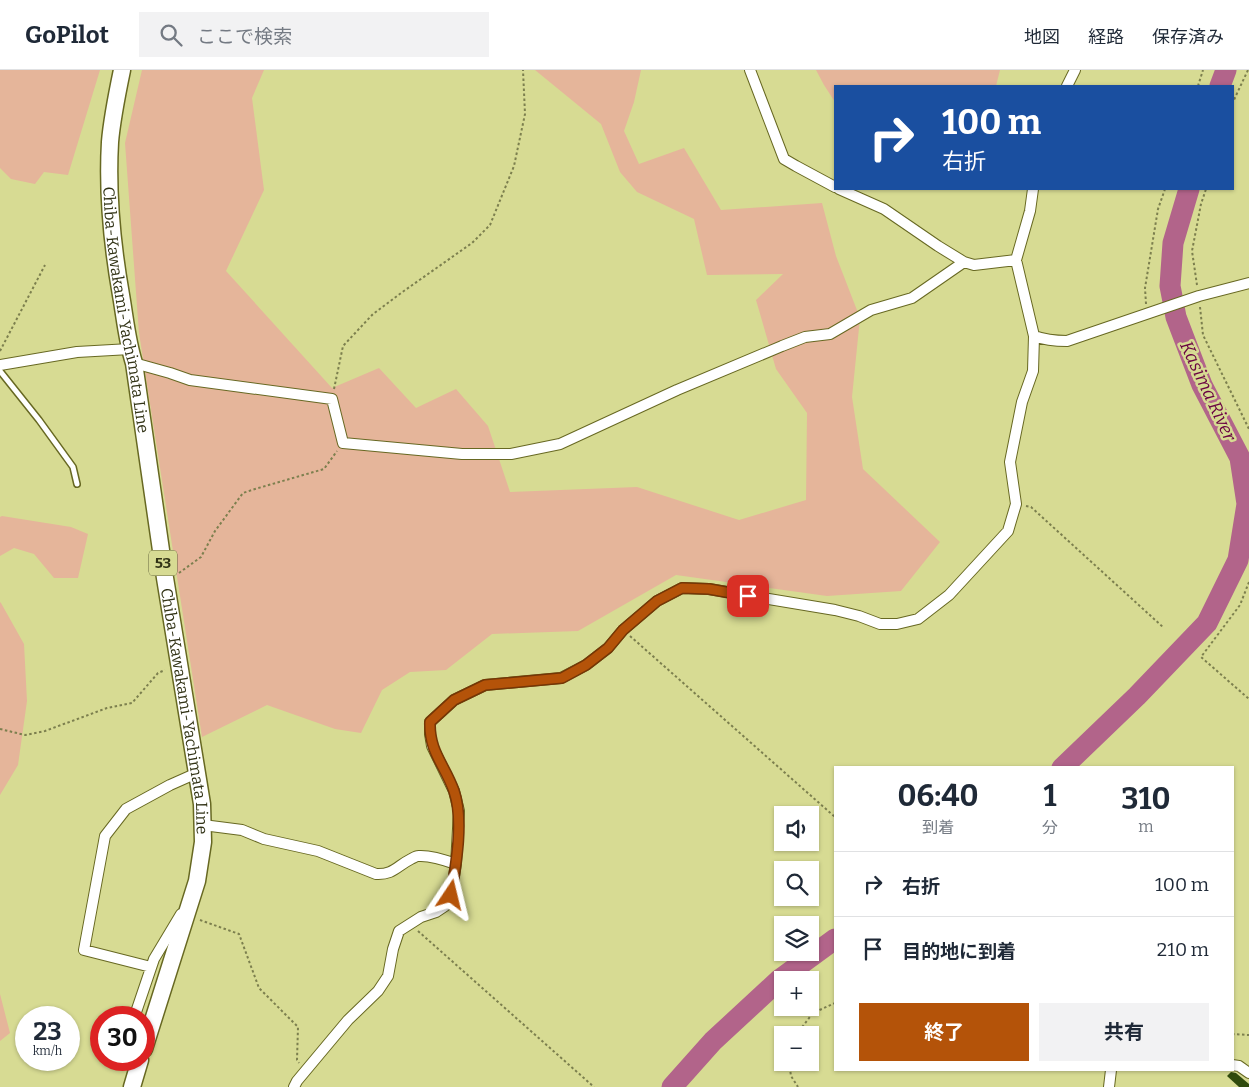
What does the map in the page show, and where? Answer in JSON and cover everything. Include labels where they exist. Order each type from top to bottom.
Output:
[{"type":"main road","name":"Chiba-Kawakami-Yachimata Line","points":[[122,70],[110,140],[109,194],[114,249],[202,804],[203,825],[203,842],[196,881],[155,1014]]},
{"type":"main road","points":[[133,1084],[137,1071]]},
{"type":"street","points":[[750,70],[784,159],[834,186]]},
{"type":"street","points":[[1067,85],[1075,70]]},
{"type":"street","points":[[841,190],[884,209],[964,262],[974,265],[1016,260]]},
{"type":"street","points":[[294,1087],[348,1020],[378,991],[388,976],[393,948],[399,931],[421,917],[446,906],[451,895],[456,864],[459,812],[454,791],[432,746],[430,722],[454,700],[485,685],[562,678],[586,665],[608,648],[623,630],[657,601],[682,588],[709,589],[835,610],[880,624],[897,624],[918,619],[949,595],[1008,531],[1016,504],[1010,462],[1022,402],[1033,371],[1034,336],[1016,260],[1030,211],[1033,190]]},
{"type":"street","points":[[0,365],[76,352],[132,356],[190,380],[332,399],[343,443],[462,454],[511,454],[560,444],[677,390],[782,346],[805,337],[830,334],[871,310],[912,298],[964,262]]},
{"type":"street","points":[[1034,336],[1053,341],[1066,341],[1199,296],[1249,283]]},
{"type":"street","points":[[152,967],[84,950],[105,836],[126,809],[170,785],[197,773]]},
{"type":"street","points":[[203,825],[242,830],[264,839],[318,851],[376,874],[392,872],[417,856],[436,858],[456,864]]},
{"type":"street","points":[[138,1006],[154,959],[192,896]]},
{"type":"street","points":[[1234,1065],[1249,1073]]},
{"type":"street","points":[[133,1084],[134,1071]]},
{"type":"street","points":[[1109,1087],[1110,1071]]},
{"type":"lane","points":[[0,371],[73,467],[77,484]]},
{"type":"path","points":[[332,399],[343,346],[373,314],[472,243],[490,226],[514,166],[518,148],[525,114],[523,70]]},
{"type":"path","points":[[1198,85],[1203,70]]},
{"type":"path","points":[[1234,100],[1248,70]]},
{"type":"path","points":[[1150,313],[1145,288],[1158,209],[1165,190]]},
{"type":"path","points":[[1206,190],[1192,251],[1203,335],[1249,428]]},
{"type":"path","points":[[0,351],[45,265]]},
{"type":"path","points":[[165,578],[176,575],[201,557],[215,531],[242,493],[324,469],[343,443]]},
{"type":"path","points":[[1016,504],[1031,507],[1164,628]]},
{"type":"path","points":[[1249,582],[1240,604],[1201,657],[1249,699]]},
{"type":"path","points":[[623,630],[834,816]]},
{"type":"path","points":[[0,729],[25,735],[45,731],[107,708],[132,703],[158,673],[179,665]]},
{"type":"path","points":[[186,916],[239,934],[259,988],[298,1027],[297,1060],[303,1074]]},
{"type":"path","points":[[410,924],[594,1087]]},
{"type":"path","points":[[803,1026],[813,1012],[834,1003]]},
{"type":"path","points":[[1234,1034],[1249,1035]]},
{"type":"path","points":[[790,1071],[791,1076],[798,1087]]},
{"type":"shaded area","points":[[0,70],[100,70],[68,175],[44,172],[35,184],[11,179],[0,168]]},
{"type":"shaded area","points":[[142,70],[264,70],[252,98],[264,190],[226,271],[332,388],[379,368],[416,408],[456,389],[488,426],[510,492],[637,487],[739,520],[806,500],[807,413],[776,369],[756,300],[783,274],[707,275],[694,219],[637,192],[620,172],[601,124],[535,70],[641,70],[634,102],[624,131],[639,164],[684,148],[721,210],[822,203],[836,256],[860,318],[852,397],[863,469],[940,542],[901,591],[827,596],[676,575],[578,631],[492,634],[446,670],[410,672],[382,690],[361,733],[335,729],[267,705],[202,737],[139,333],[125,143]]},
{"type":"shaded area","points":[[816,70],[1000,70],[996,85],[834,85],[834,100]]},
{"type":"shaded area","points":[[0,517],[71,527],[88,534],[78,578],[54,578],[34,554],[14,548],[0,556]]},
{"type":"shaded area","points":[[0,602],[24,644],[27,701],[18,765],[0,795]]},
{"type":"shaded area","points":[[0,994],[10,1033],[0,1041]]},
{"type":"building","points":[[1231,1072],[1236,1073],[1249,1084],[1249,1087],[1239,1087],[1227,1076]]},
{"type":"waterway","name":"Kasima River","points":[[1220,85],[1226,70]]},
{"type":"waterway","name":"Kasima River","points":[[1064,766],[1137,696],[1207,623],[1238,560],[1247,504],[1240,458],[1202,385],[1176,317],[1170,286],[1173,243],[1189,190]]},
{"type":"waterway","name":"Kasima River","points":[[672,1087],[713,1041],[779,980],[834,940]]},
{"type":"route","points":[[451,895],[456,864],[459,812],[454,791],[432,746],[430,722],[454,700],[485,685],[562,678],[586,665],[608,648],[623,630],[657,601],[682,588],[709,589],[748,596]]}]
